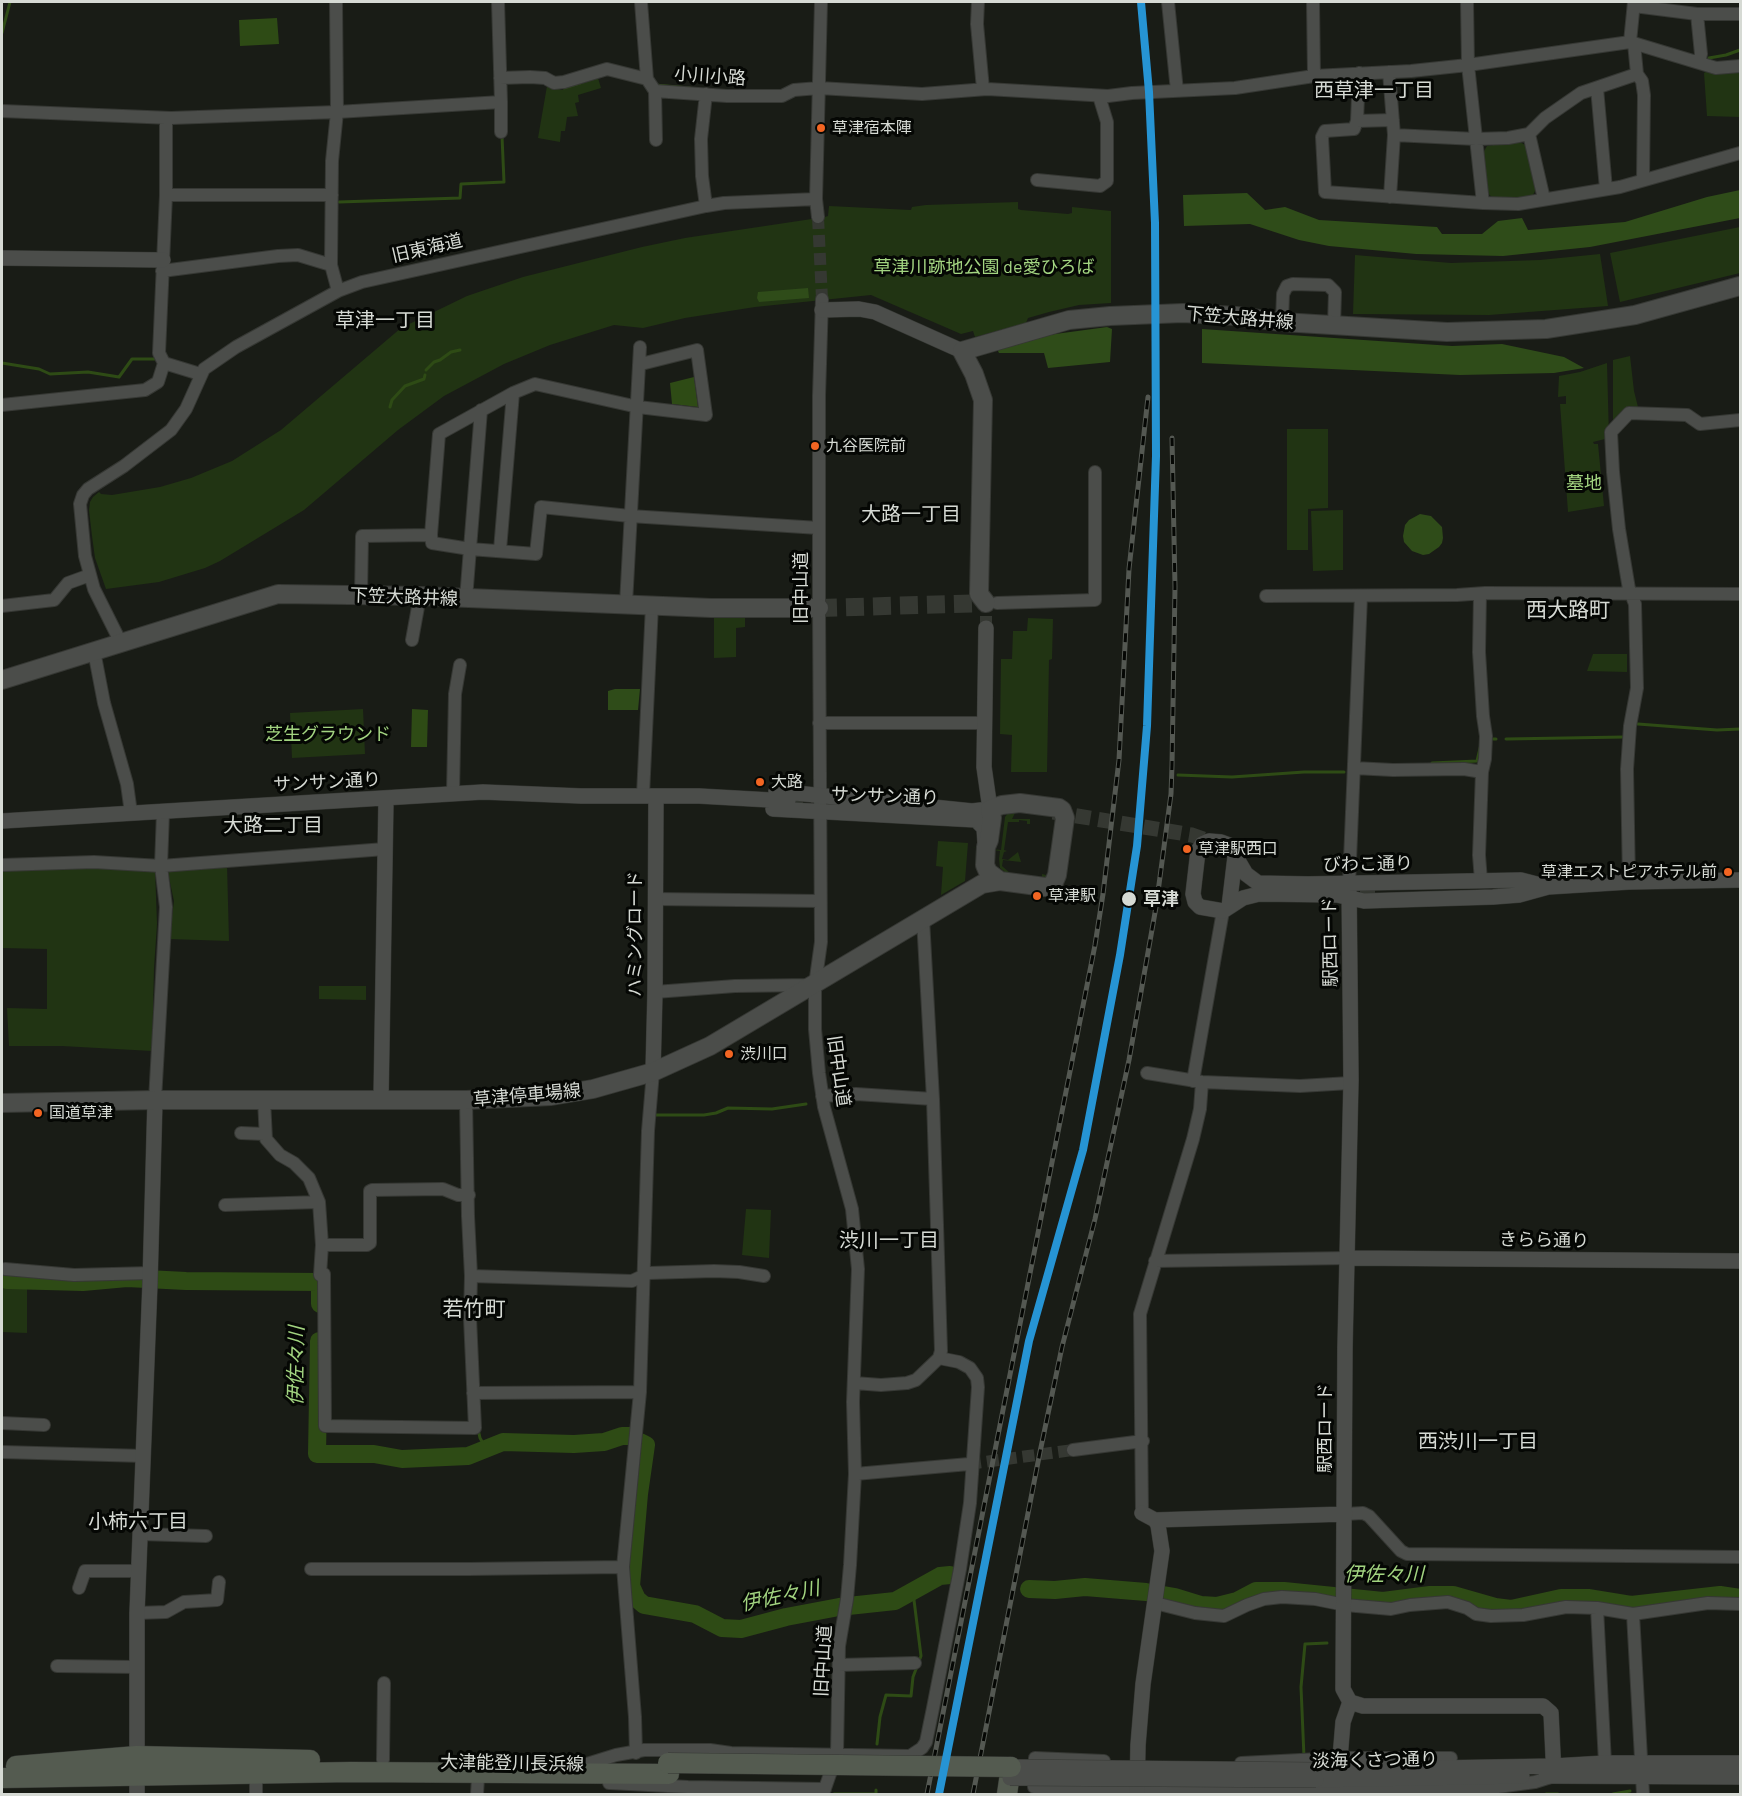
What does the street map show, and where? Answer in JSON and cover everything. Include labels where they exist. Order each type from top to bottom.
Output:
[{"type":"main road","name":"下笠大路井線","points":[[962,351],[1047,326],[1093,317],[1206,313],[1282,322],[1447,332],[1546,329],[1635,315],[1740,286]]},
{"type":"main road","points":[[962,351],[974,374],[983,400],[979,594],[992,603]]},
{"type":"main road","name":"下笠大路井線","points":[[2,680],[278,594],[420,596],[711,608],[819,608]]},
{"type":"main road","name":"草津停車場線","points":[[2,1103],[155,1100],[466,1100],[551,1096],[593,1089],[653,1072],[710,1046],[982,884],[1000,881],[1045,887],[1054,882],[1057,875],[1064,812],[1059,808],[1011,803],[990,809]]},
{"type":"main road","points":[[990,809],[992,818],[986,847],[985,867],[1000,881]]},
{"type":"main road","name":"大津能登川長浜線","points":[[2,1767],[137,1775],[383,1760],[479,1766],[586,1769],[669,1768],[1009,1780]]},
{"type":"main road","name":"大津能登川長浜線","points":[[2,1778],[479,1766]]},
{"type":"street","points":[[336,2],[337,112],[332,161],[331,265],[338,291]]},
{"type":"street","points":[[498,2],[501,132]]},
{"type":"street","points":[[500,78],[546,78],[554,83],[607,69],[646,79],[641,2]]},
{"type":"street","points":[[818,217],[816,199],[821,2]]},
{"type":"street","points":[[978,2],[977,24],[983,89]]},
{"type":"street","points":[[1168,2],[1177,91]]},
{"type":"street","points":[[1313,2],[1314,76]]},
{"type":"street","points":[[1467,2],[1468,65],[1483,203]]},
{"type":"street","points":[[1643,180],[1644,95],[1642,81],[1637,74],[1632,42],[1634,4],[1697,14],[1740,14]]},
{"type":"street","points":[[1697,14],[1701,54],[1699,63]]},
{"type":"street","points":[[1632,42],[1716,68],[1740,66]]},
{"type":"street","name":"小川小路","points":[[646,79],[655,91],[765,97],[782,96],[794,90],[819,88],[922,94],[983,89],[1030,90],[1099,96],[1235,88],[1314,76],[1468,65],[1632,42]]},
{"type":"street","points":[[1389,72],[1394,135],[1390,197]]},
{"type":"street","points":[[1359,73],[1357,121],[1354,129],[1325,130],[1322,137],[1325,192],[1518,204],[1605,189],[1740,153]]},
{"type":"street","points":[[1394,135],[1476,139],[1508,138],[1529,134],[1545,118],[1581,93],[1637,74]]},
{"type":"street","points":[[1597,88],[1605,189]]},
{"type":"street","points":[[655,91],[656,140]]},
{"type":"street","points":[[705,94],[701,139],[706,206]]},
{"type":"street","points":[[1037,180],[1100,186],[1107,181],[1107,122],[1099,96]]},
{"type":"street","points":[[2,111],[166,118],[337,112],[501,102]]},
{"type":"street","points":[[2,405],[145,390],[158,382],[164,363],[159,353],[166,195],[166,118]]},
{"type":"street","points":[[1357,121],[1393,120]]},
{"type":"street","points":[[1529,134],[1539,202]]},
{"type":"street","points":[[166,195],[332,195]]},
{"type":"street","name":"旧東海道","points":[[121,643],[114,626],[106,616],[90,575],[81,528],[80,504],[83,495],[88,489],[124,466],[171,430],[186,409],[200,374],[211,363],[236,347],[338,291],[362,282],[706,206],[724,203],[816,199]]},
{"type":"street","points":[[2,258],[163,266],[297,255],[331,265]]},
{"type":"street","points":[[1282,322],[1283,294],[1287,286],[1293,284],[1328,285],[1335,292],[1334,326]]},
{"type":"street","points":[[822,304],[874,312],[962,351]]},
{"type":"street","name":"旧中山道","points":[[822,304],[819,396],[821,942],[815,985],[815,1029],[822,1096],[852,1209],[858,1269],[854,1383],[855,1474],[847,1599],[839,1646],[837,1754],[824,1792]]},
{"type":"street","points":[[626,604],[641,364],[640,347]]},
{"type":"street","points":[[641,364],[697,350],[706,415],[638,407],[535,384],[513,393],[439,434],[430,535],[432,543],[470,549],[536,554],[541,507],[630,516],[819,528]]},
{"type":"street","points":[[164,363],[200,374]]},
{"type":"street","points":[[501,550],[513,393]]},
{"type":"street","points":[[466,599],[481,410]]},
{"type":"street","points":[[1629,882],[1628,754],[1630,726],[1637,688],[1635,604],[1631,595],[1615,495],[1611,432],[1629,413],[1688,415],[1700,424],[1740,420]]},
{"type":"street","points":[[992,603],[1095,600],[1095,472]]},
{"type":"street","points":[[362,595],[362,536],[430,535]]},
{"type":"street","points":[[2,606],[54,600],[68,583],[90,575]]},
{"type":"street","points":[[1480,594],[1479,652],[1486,736],[1482,772],[1480,880]]},
{"type":"street","points":[[1266,596],[1740,594]]},
{"type":"street","points":[[412,640],[420,596]]},
{"type":"street","points":[[1349,891],[1360,596]]},
{"type":"street","points":[[652,604],[643,779],[649,795],[788,801]]},
{"type":"street","points":[[986,628],[984,767],[990,809]]},
{"type":"street","points":[[94,651],[104,703],[127,784],[131,813]]},
{"type":"street","points":[[453,793],[455,694],[460,665]]},
{"type":"street","points":[[819,723],[984,723]]},
{"type":"street","points":[[1354,768],[1482,772]]},
{"type":"street","name":"サンサン通り","points":[[2,821],[386,799],[453,793],[649,795],[674,786],[748,788],[972,811],[990,809]]},
{"type":"street","name":"サンサン通り","points":[[649,795],[666,803],[976,820],[984,828],[986,847]]},
{"type":"street","name":"ハミングロード","points":[[649,795],[655,899],[653,1072]]},
{"type":"street","points":[[381,1100],[386,799]]},
{"type":"street","points":[[137,1775],[138,1571],[144,1456],[155,1100],[166,907],[161,866],[163,812]]},
{"type":"street","name":"びわこ通り","points":[[1349,891],[1337,895],[1259,894],[1243,898],[1226,909],[1200,907],[1194,899],[1198,851],[1202,844],[1209,841],[1226,843],[1246,874],[1258,883],[1349,891],[1480,880],[1521,880],[1548,887]]},
{"type":"street","points":[[2,865],[93,862],[161,866],[386,849]]},
{"type":"street","points":[[1137,1793],[1143,1684],[1162,1551],[1161,1533],[1148,1516],[1143,1441],[1140,1314],[1193,1139],[1200,1108],[1198,1081],[1235,857]]},
{"type":"street","name":"びわこ通り","points":[[1349,891],[1364,901],[1493,897],[1520,895],[1548,887],[1629,882],[1740,880]]},
{"type":"street","points":[[1377,891],[1548,887]]},
{"type":"street","name":"駅西ロード","points":[[1349,891],[1350,1083],[1345,1347],[1343,1689],[1350,1702]]},
{"type":"street","points":[[655,899],[820,901]]},
{"type":"street","points":[[854,1383],[881,1385],[916,1380],[939,1358],[941,1351],[933,1099],[923,919]]},
{"type":"street","points":[[655,992],[735,986],[815,985]]},
{"type":"street","points":[[636,1753],[623,1567],[640,1392],[642,1275],[648,1131],[653,1072]]},
{"type":"street","points":[[1147,1073],[1198,1081],[1300,1086],[1350,1083]]},
{"type":"street","points":[[822,1096],[856,1094],[933,1099]]},
{"type":"street","points":[[264,1100],[266,1139],[280,1155],[294,1163],[309,1178],[319,1202],[322,1245],[320,1275],[324,1274],[325,1426],[475,1428],[470,1318],[466,1100]]},
{"type":"street","points":[[241,1133],[264,1134]]},
{"type":"street","points":[[322,1245],[367,1245],[370,1243],[370,1191],[372,1190],[443,1189],[458,1195],[469,1195]]},
{"type":"street","points":[[225,1205],[319,1202]]},
{"type":"street","points":[[1155,1262],[1348,1258]]},
{"type":"street","name":"きらら通り","points":[[1348,1258],[1740,1262]]},
{"type":"street","points":[[3,1268],[74,1275],[150,1277]]},
{"type":"street","points":[[471,1276],[632,1281],[649,1273],[714,1271],[764,1276]]},
{"type":"street","points":[[824,1792],[752,1791],[602,1783],[586,1769],[616,1755],[644,1750],[910,1756],[920,1751],[926,1742],[960,1569],[970,1503],[978,1387],[977,1378],[970,1368],[958,1362],[939,1358]]},
{"type":"street","points":[[473,1393],[640,1392]]},
{"type":"street","points":[[2,1424],[44,1425]]},
{"type":"street","points":[[1073,1450],[1143,1441]]},
{"type":"street","points":[[2,1452],[144,1456]]},
{"type":"street","points":[[855,1474],[969,1464]]},
{"type":"street","points":[[1148,1516],[1363,1513],[1369,1516],[1383,1533],[1407,1554],[1740,1557]]},
{"type":"street","points":[[140,1534],[206,1536]]},
{"type":"street","points":[[311,1569],[623,1567]]},
{"type":"street","points":[[79,1588],[85,1571],[138,1571]]},
{"type":"street","points":[[137,1613],[166,1612],[184,1602],[217,1600],[219,1582]]},
{"type":"street","points":[[1156,1597],[1195,1613],[1224,1617],[1264,1599],[1282,1597],[1344,1598],[1390,1609],[1448,1602],[1467,1608],[1476,1614],[1491,1616],[1523,1615],[1566,1607],[1597,1608],[1633,1614],[1708,1603],[1740,1604]]},
{"type":"street","points":[[1597,1608],[1605,1763]]},
{"type":"street","points":[[1633,1614],[1643,1794]]},
{"type":"street","points":[[839,1665],[915,1663]]},
{"type":"street","points":[[57,1666],[136,1667]]},
{"type":"street","points":[[383,1760],[384,1683]]},
{"type":"street","points":[[1340,1758],[1343,1722],[1350,1702],[1363,1706],[1381,1707],[1543,1706],[1551,1713],[1554,1771],[1535,1782],[1490,1788],[1137,1793],[1034,1787],[1035,1758],[1137,1763],[1451,1758]]},
{"type":"street","name":"淡海くさつ通り","points":[[1554,1771],[1605,1763],[1641,1770],[1740,1777]]},
{"type":"street","name":"淡海くさつ通り","points":[[1009,1780],[1641,1770],[1740,1763]]},
{"type":"street","points":[[477,1794],[479,1766]]},
{"type":"street","points":[[256,1773],[256,1794]]},
{"type":"green space","points":[[1707,71],[1740,71],[1740,117],[1707,116],[1704,73]]},
{"type":"green space","points":[[598,78],[601,88],[578,95],[579,102],[575,103],[578,116],[567,117],[565,131],[561,131],[560,142],[538,138],[547,86],[562,90]]},
{"type":"green space","points":[[1518,141],[1527,146],[1536,189],[1532,197],[1519,199],[1492,197],[1486,192],[1483,153],[1487,146]]},
{"type":"green space","name":"草津川跡地公園 de愛ひろば","points":[[1018,202],[1018,209],[1021,210],[1068,214],[1072,213],[1072,207],[1111,211],[1111,303],[1079,305],[1049,312],[1028,318],[1026,323],[975,337],[973,331],[961,334],[871,295],[755,307],[685,318],[643,328],[614,325],[550,345],[504,364],[444,396],[398,430],[304,510],[220,561],[159,582],[106,589],[95,558],[89,510],[90,502],[99,492],[112,495],[160,487],[191,478],[232,461],[281,430],[401,328],[467,296],[523,277],[642,247],[685,238],[825,217],[828,216],[829,206],[911,210],[912,207],[926,205]]},
{"type":"green space","points":[[1740,227],[1740,273],[1620,302],[1610,253]]},
{"type":"green space","points":[[1600,254],[1608,306],[1489,315],[1353,314],[1355,255],[1451,263],[1540,260]]},
{"type":"green space","points":[[1630,356],[1638,407],[1613,421],[1613,360]]},
{"type":"green space","name":"墓地","points":[[1607,363],[1609,438],[1593,442],[1598,444],[1604,506],[1568,512],[1560,404],[1566,404],[1566,396],[1558,397],[1559,376]]},
{"type":"green space","points":[[1287,429],[1328,429],[1328,508],[1308,509],[1308,550],[1287,550]]},
{"type":"green space","points":[[1343,510],[1343,570],[1313,571],[1311,511]]},
{"type":"green space","points":[[714,615],[745,615],[745,627],[736,628],[736,657],[714,658]]},
{"type":"green space","points":[[1028,618],[1053,619],[1052,659],[1049,660],[1047,772],[1011,772],[1012,735],[1000,734],[1001,659],[1012,659],[1013,631],[1027,631]]},
{"type":"green space","points":[[1593,654],[1627,654],[1627,672],[1587,671]]},
{"type":"green space","name":"芝生グラウンド","points":[[363,709],[365,754],[292,758],[290,713]]},
{"type":"green space","points":[[1016,811],[1012,819],[1030,819],[1030,824],[1019,820],[1019,822],[1008,822],[1004,850],[1007,851],[1004,852],[1002,859],[1008,860],[1018,852],[1021,862],[1003,860],[1002,866],[1010,873],[1042,877],[1042,874],[1047,877],[1043,879],[1006,873],[1000,868],[1000,851],[971,847],[1001,850],[1005,817],[1009,812]]},
{"type":"green space","points":[[938,841],[968,843],[965,881],[941,895],[943,867],[936,866]]},
{"type":"green space","points":[[227,864],[229,941],[169,939],[174,901],[168,873],[171,867]]},
{"type":"green space","points":[[48,866],[155,869],[157,924],[152,1051],[62,1046],[9,1046],[7,1008],[47,1009],[47,949],[2,948],[2,869]]},
{"type":"green space","points":[[319,986],[366,986],[366,1000],[319,999]]},
{"type":"green space","points":[[746,1209],[771,1210],[769,1258],[742,1255]]},
{"type":"green space","points":[[3,1282],[27,1284],[27,1333],[2,1332]]},
{"type":"shaded area","points":[[277,18],[279,44],[240,46],[239,20]]},
{"type":"shaded area","points":[[1740,190],[1740,218],[1590,247],[1503,256],[1416,254],[1329,246],[1299,240],[1250,224],[1184,226],[1183,195],[1247,193],[1265,210],[1285,207],[1319,220],[1437,227],[1442,234],[1482,234],[1498,221],[1522,218],[1528,230],[1625,222],[1707,197]]},
{"type":"shaded area","points":[[808,288],[809,298],[759,302],[757,298],[758,292]]},
{"type":"shaded area","points":[[1107,327],[1112,329],[1110,362],[1048,368],[1044,353],[999,353],[997,349],[1048,335]]},
{"type":"shaded area","points":[[1202,329],[1452,346],[1502,344],[1564,357],[1584,368],[1554,373],[1460,375],[1202,363]]},
{"type":"shaded area","points":[[694,377],[698,407],[672,404],[670,383]]},
{"type":"shaded area","points":[[1420,514],[1431,516],[1442,527],[1443,538],[1439,547],[1423,555],[1412,551],[1404,542],[1403,536],[1405,525]]},
{"type":"shaded area","points":[[640,689],[638,710],[608,710],[608,691]]},
{"type":"shaded area","points":[[412,709],[428,710],[427,747],[411,747]]},
{"type":"waterway","points":[[2,33],[10,2]]},
{"type":"waterway","points":[[1709,58],[1740,50]]},
{"type":"waterway","points":[[564,88],[580,83]]},
{"type":"waterway","points":[[655,85],[690,88]]},
{"type":"waterway","points":[[339,202],[460,198],[461,184],[504,182],[502,136]]},
{"type":"waterway","points":[[426,370],[434,362],[451,352],[460,350]]},
{"type":"waterway","points":[[2,363],[39,369],[50,374],[88,372],[119,377],[132,359],[158,359]]},
{"type":"waterway","points":[[390,407],[392,400],[405,386],[424,379],[425,375]]},
{"type":"waterway","points":[[1638,724],[1717,730],[1740,729]]},
{"type":"waterway","points":[[1506,739],[1624,737]]},
{"type":"waterway","points":[[1432,763],[1477,761],[1480,748]]},
{"type":"waterway","points":[[1178,775],[1232,777],[1344,772]]},
{"type":"waterway","points":[[653,1115],[704,1115],[728,1108],[772,1109],[806,1104]]},
{"type":"waterway","name":"伊佐々川","points":[[2,1276],[7,1280],[83,1282],[127,1278],[320,1282],[320,1304]]},
{"type":"waterway","name":"伊佐々川","points":[[319,1341],[317,1454],[374,1454],[402,1459],[468,1456],[503,1442],[574,1444],[604,1442],[630,1436]]},
{"type":"waterway","points":[[478,1429],[487,1450]]},
{"type":"waterway","name":"伊佐々川","points":[[640,1442],[646,1445],[631,1586],[637,1599],[644,1605],[695,1614],[722,1628],[741,1629],[786,1617],[839,1607],[895,1601],[940,1576],[950,1575]]},
{"type":"waterway","name":"伊佐々川","points":[[1029,1589],[1055,1590],[1085,1587],[1146,1592],[1175,1597],[1201,1605],[1217,1606],[1237,1601],[1256,1591],[1284,1591],[1383,1601],[1430,1595],[1453,1595],[1495,1607],[1511,1609],[1561,1598],[1588,1598],[1631,1605],[1720,1595],[1740,1598]]},
{"type":"waterway","points":[[877,1744],[880,1717],[886,1695],[911,1696],[913,1677],[921,1656],[913,1592]]},
{"type":"waterway","points":[[1304,1757],[1301,1687],[1305,1644],[1327,1643]]},
{"type":"waterway","points":[[834,1794],[876,1794],[876,1790]]},
{"type":"waterway","points":[[1613,1794],[1630,1791]]},
{"type":"waterway","points":[[1546,1794],[1558,1794]]},
{"type":"tunnel","points":[[818,217],[822,299]]},
{"type":"tunnel","points":[[986,628],[986,603],[993,603]]},
{"type":"tunnel","points":[[819,608],[986,603]]},
{"type":"tunnel","points":[[788,801],[857,806]]},
{"type":"tunnel","points":[[1053,812],[1192,835],[1217,844]]},
{"type":"tunnel","points":[[1337,891],[1376,891]]},
{"type":"tunnel","points":[[969,1464],[1073,1450]]},
{"type":"railway","points":[[927,1794],[1095,945],[1119,760],[1129,569],[1148,397]]},
{"type":"railway","points":[[973,1794],[1062,1347],[1095,1219],[1129,1060],[1156,907],[1171,794],[1172,765],[1175,587],[1172,438]]},
{"type":"transit line","points":[[939,1794],[1029,1341],[1083,1150],[1120,955],[1137,846],[1147,726],[1156,456],[1155,223],[1149,92],[1141,2]]},
{"type":"place","name":"草津宿本陣","points":[[821,128]]},
{"type":"place","name":"九谷医院前","points":[[815,446]]},
{"type":"place","name":"大路","points":[[760,782]]},
{"type":"place","name":"草津駅西口","points":[[1187,849]]},
{"type":"place","name":"草津エストピアホテル前","points":[[1728,872]]},
{"type":"place","name":"草津駅","points":[[1037,896]]},
{"type":"place","name":"草津","points":[[1129,899]]},
{"type":"place","name":"渋川口","points":[[729,1054]]},
{"type":"place","name":"国道草津","points":[[38,1113]]},
{"type":"district","name":"西草津一丁目","points":[[1374,90]]},
{"type":"district","name":"草津一丁目","points":[[385,320]]},
{"type":"district","name":"大路一丁目","points":[[911,514]]},
{"type":"district","name":"西大路町","points":[[1568,610]]},
{"type":"district","name":"大路二丁目","points":[[273,825]]},
{"type":"district","name":"渋川一丁目","points":[[889,1240]]},
{"type":"district","name":"若竹町","points":[[474,1309]]},
{"type":"district","name":"西渋川一丁目","points":[[1478,1441]]},
{"type":"district","name":"小柿六丁目","points":[[138,1521]]}]
